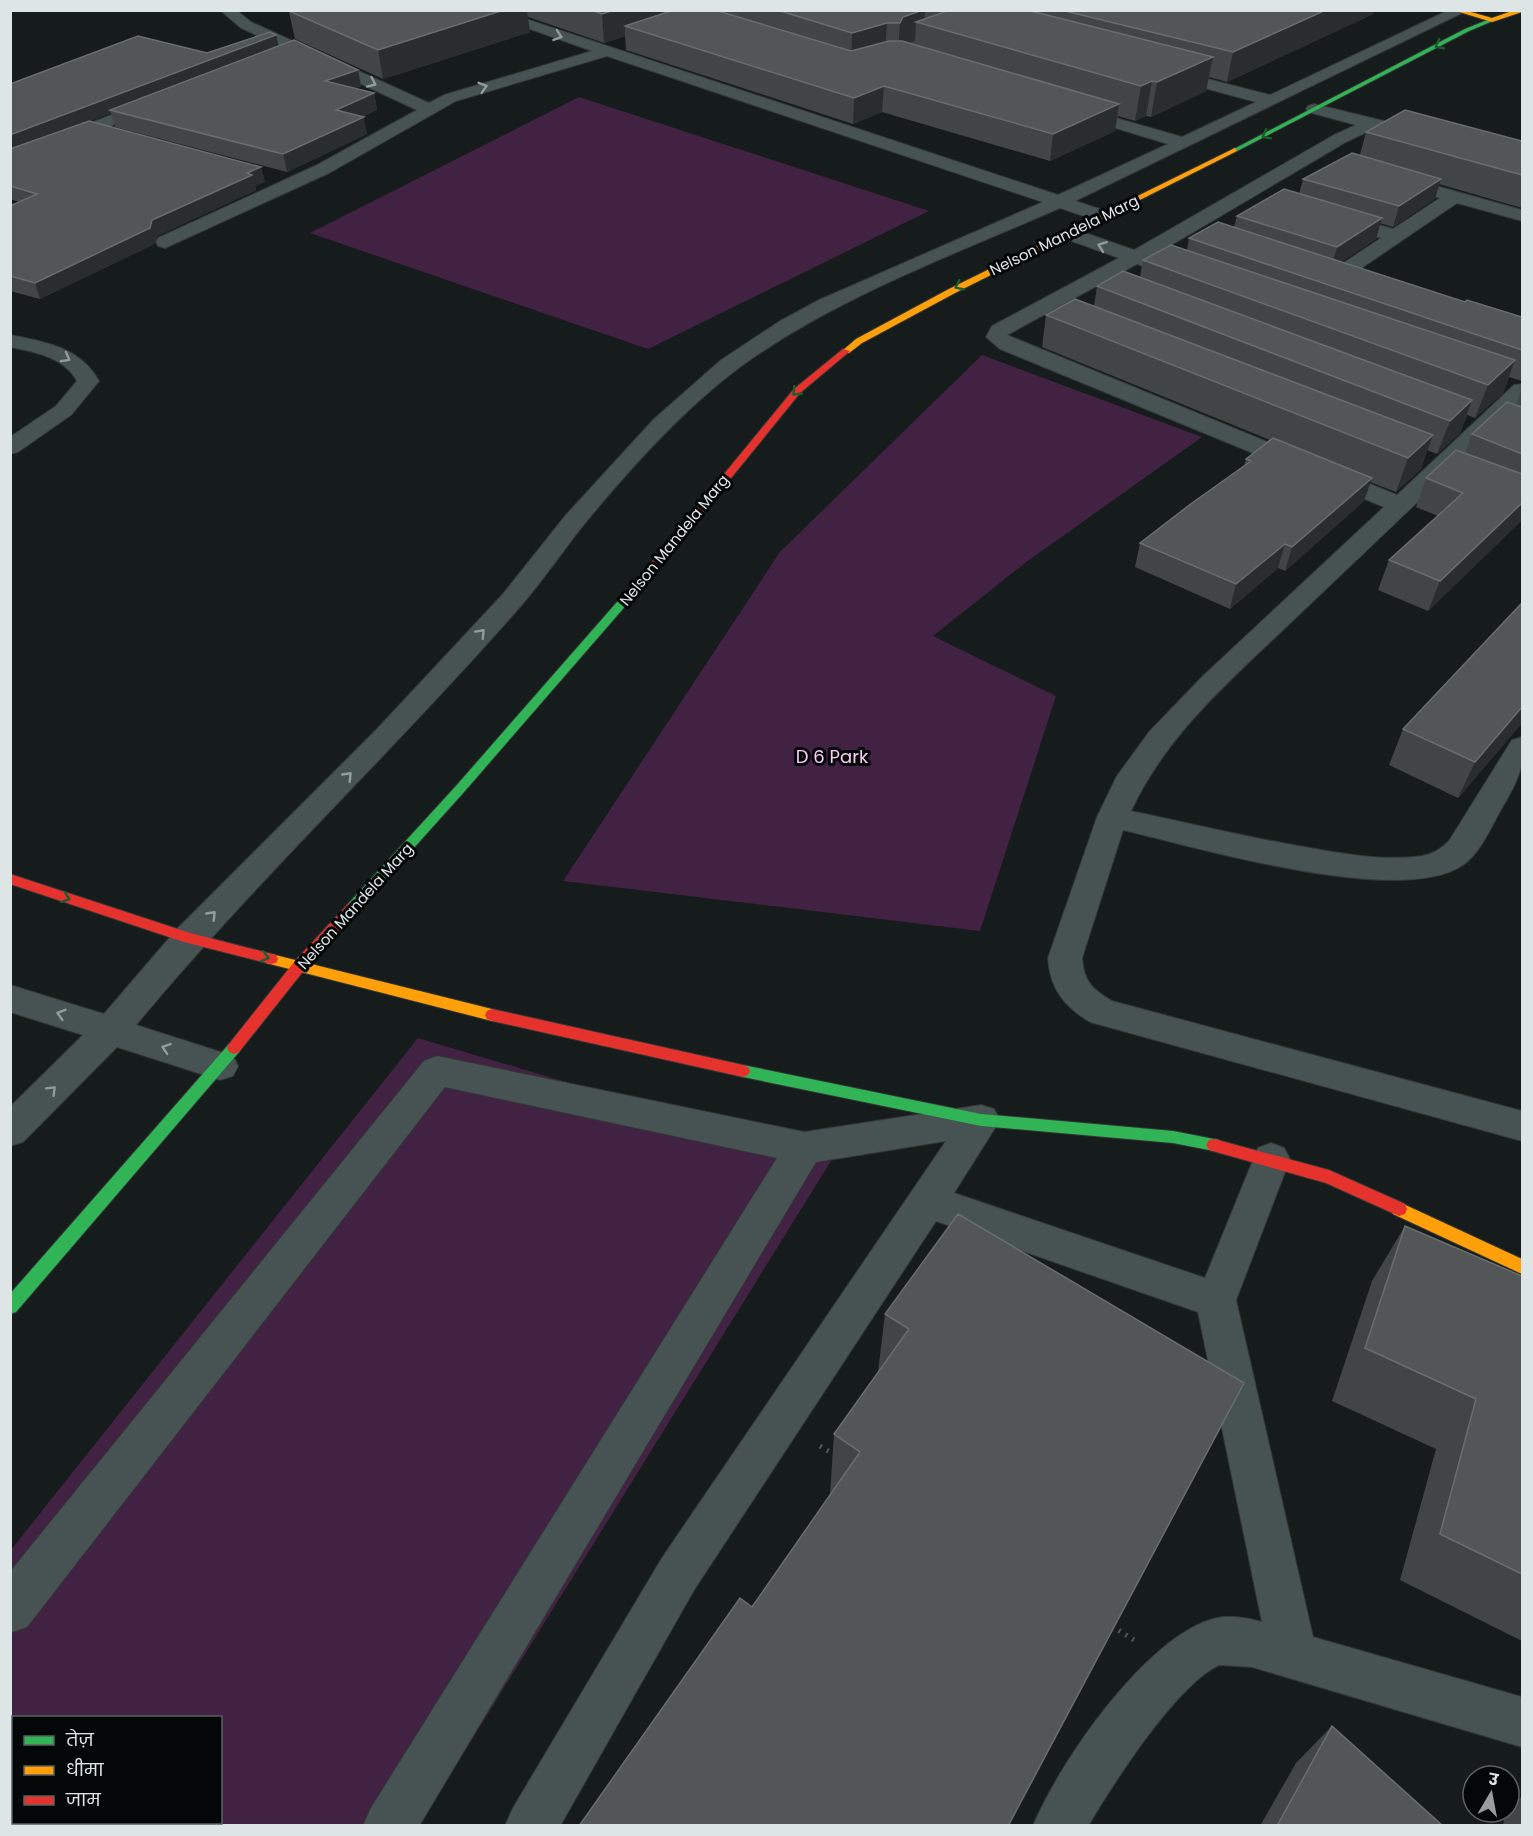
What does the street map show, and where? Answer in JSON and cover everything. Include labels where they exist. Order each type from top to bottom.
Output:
[{"type":"street","points":[[227,10],[246,25],[428,109]]},
{"type":"street","points":[[483,10],[1105,217]]},
{"type":"street","name":"Nelson Mandela Marg","points":[[10,1131],[112,1029],[189,938],[402,719],[512,600],[574,521],[662,424],[756,344],[826,304],[1061,201],[1449,17],[1492,20],[1522,10]]},
{"type":"street","points":[[1449,17],[1492,20]]},
{"type":"street","name":"Nelson Mandela Marg","points":[[10,1307],[219,1066],[300,965],[460,789],[628,597],[773,417],[797,391],[859,341],[898,318],[948,291],[1105,217],[1314,109],[1449,17]]},
{"type":"street","points":[[165,242],[369,145],[428,109],[468,92],[635,42]]},
{"type":"street","points":[[277,57],[298,49]]},
{"type":"street","points":[[1144,68],[1274,101]]},
{"type":"street","points":[[10,159],[168,99]]},
{"type":"street","points":[[1062,107],[1184,143]]},
{"type":"street","points":[[1314,109],[1400,129]]},
{"type":"street","points":[[1375,124],[1354,129],[1314,156],[1249,193],[999,330],[996,337],[1007,345],[1399,504]]},
{"type":"street","points":[[92,128],[114,134]]},
{"type":"street","points":[[1314,156],[1336,162]]},
{"type":"street","points":[[1379,175],[1522,216]]},
{"type":"street","points":[[272,176],[294,182]]},
{"type":"street","points":[[1249,193],[1271,200]]},
{"type":"street","points":[[1334,278],[1455,196]]},
{"type":"street","points":[[1317,213],[1396,236]]},
{"type":"street","points":[[1183,230],[1204,237]]},
{"type":"street","points":[[1070,234],[1167,269]]},
{"type":"street","points":[[1312,272],[1356,285]]},
{"type":"street","points":[[1089,282],[1111,291]]},
{"type":"street","points":[[1041,309],[1063,318]]},
{"type":"street","points":[[10,341],[58,353],[83,369],[88,381],[62,412],[10,447]]},
{"type":"street","points":[[1500,383],[1522,390]]},
{"type":"street","points":[[1522,390],[1213,682],[1159,739],[1132,776],[1112,816],[1065,958],[1066,977],[1077,997],[1102,1012],[1522,1126]]},
{"type":"street","points":[[1455,421],[1512,426]]},
{"type":"street","points":[[1112,816],[1334,863],[1389,869],[1429,867],[1449,860],[1461,849],[1522,747]]},
{"type":"street","points":[[10,879],[189,938],[489,1015],[707,1064],[981,1120],[1173,1137],[1271,1159],[1329,1177],[1522,1267]]},
{"type":"street","points":[[10,998],[112,1029],[219,1066]]},
{"type":"street","points":[[10,1610],[437,1071],[804,1148],[981,1120]]},
{"type":"street","points":[[531,1826],[678,1574],[981,1120]]},
{"type":"street","points":[[389,1826],[804,1148]]},
{"type":"street","points":[[1271,1159],[1216,1300],[1293,1655]]},
{"type":"street","points":[[927,1202],[1216,1300]]},
{"type":"street","points":[[1059,1826],[1074,1795],[1128,1720],[1189,1655],[1215,1642],[1251,1643],[1522,1722]]},
{"type":"path","points":[[820,1446],[840,1458]]},
{"type":"path","points":[[1109,1624],[1178,1667]]},
{"type":"green space","points":[[579,97],[929,211],[648,349],[310,233]]},
{"type":"green space","name":"D 6 Park","points":[[982,355],[1202,437],[1025,563],[933,636],[1056,696],[980,931],[563,881],[780,552]]},
{"type":"green space","points":[[418,1038],[831,1161],[419,1825],[132,1826],[129,1824],[222,1824],[222,1716],[12,1716],[12,1760],[10,1551]]},
{"type":"building","points":[[290,10],[504,10],[378,50]]},
{"type":"building","points":[[591,10],[614,10],[602,14]]},
{"type":"building","points":[[674,10],[715,10],[851,51],[889,41],[902,41],[1119,104],[1053,134],[884,86],[854,98],[625,26]]},
{"type":"building","points":[[777,10],[923,10],[903,17],[900,23],[887,23],[852,33]]},
{"type":"building","points":[[950,10],[1027,10],[1213,57],[1157,82],[1152,81],[1141,86],[916,22]]},
{"type":"building","points":[[1061,10],[1326,10],[1233,52]]},
{"type":"building","points":[[270,32],[276,35],[10,135],[10,84],[138,36],[207,53]]},
{"type":"building","points":[[294,40],[358,70],[325,81],[374,93],[336,110],[364,117],[283,154],[110,110]]},
{"type":"building","points":[[1405,110],[1522,141],[1522,175],[1366,132]]},
{"type":"building","points":[[89,121],[261,167],[247,173],[252,175],[152,220],[150,228],[35,283],[10,276],[10,206],[37,194],[10,186],[10,149]]},
{"type":"building","points":[[1352,153],[1441,179],[1399,206],[1303,179]]},
{"type":"building","points":[[1284,189],[1382,218],[1337,247],[1237,216]]},
{"type":"building","points":[[1218,222],[1465,302],[1467,300],[1522,317],[1522,350],[1189,238]]},
{"type":"building","points":[[1171,245],[1515,360],[1488,385],[1143,260]]},
{"type":"building","points":[[1123,271],[1472,400],[1450,421],[1097,286]]},
{"type":"building","points":[[1075,299],[1433,435],[1408,458],[1046,315]]},
{"type":"building","points":[[1507,402],[1522,407],[1522,454],[1472,434]]},
{"type":"building","points":[[1273,438],[1372,478],[1292,547],[1285,544],[1236,584],[1140,543],[1251,461],[1246,459]]},
{"type":"building","points":[[1456,450],[1522,474],[1522,503],[1440,581],[1389,560],[1463,493],[1426,478]]},
{"type":"building","points":[[1522,603],[1522,707],[1475,762],[1403,729]]},
{"type":"building","points":[[958,1214],[1244,1383],[1008,1826],[579,1826],[740,1598],[752,1607],[860,1452],[834,1434],[909,1329],[885,1314]]},
{"type":"building","points":[[1405,1226],[1522,1276],[1522,1574],[1440,1534],[1476,1399],[1365,1348]]},
{"type":"building","points":[[1332,1726],[1443,1826],[1277,1826]]},
{"type":"traffic: fast","points":[[1235,150],[1467,30],[1492,20]]},
{"type":"traffic: fast","points":[[353,907],[460,789],[650,571]]},
{"type":"traffic: fast","points":[[10,1307],[234,1048]]},
{"type":"traffic: fast","points":[[743,1071],[981,1120],[1173,1137],[1214,1145]]},
{"type":"traffic: slow","points":[[1459,11],[1492,20],[1522,10]]},
{"type":"traffic: slow","points":[[846,351],[859,341],[952,291],[1235,150]]},
{"type":"traffic: slow","points":[[271,959],[492,1015]]},
{"type":"traffic: slow","points":[[1399,1209],[1522,1267]]},
{"type":"traffic: jam","points":[[650,571],[797,391],[846,351]]},
{"type":"traffic: jam","points":[[10,879],[189,938],[271,959]]},
{"type":"traffic: jam","points":[[234,1048],[300,965],[353,907]]},
{"type":"traffic: jam","points":[[492,1015],[743,1071]]},
{"type":"traffic: jam","points":[[1214,1145],[1329,1177],[1399,1209]]}]
